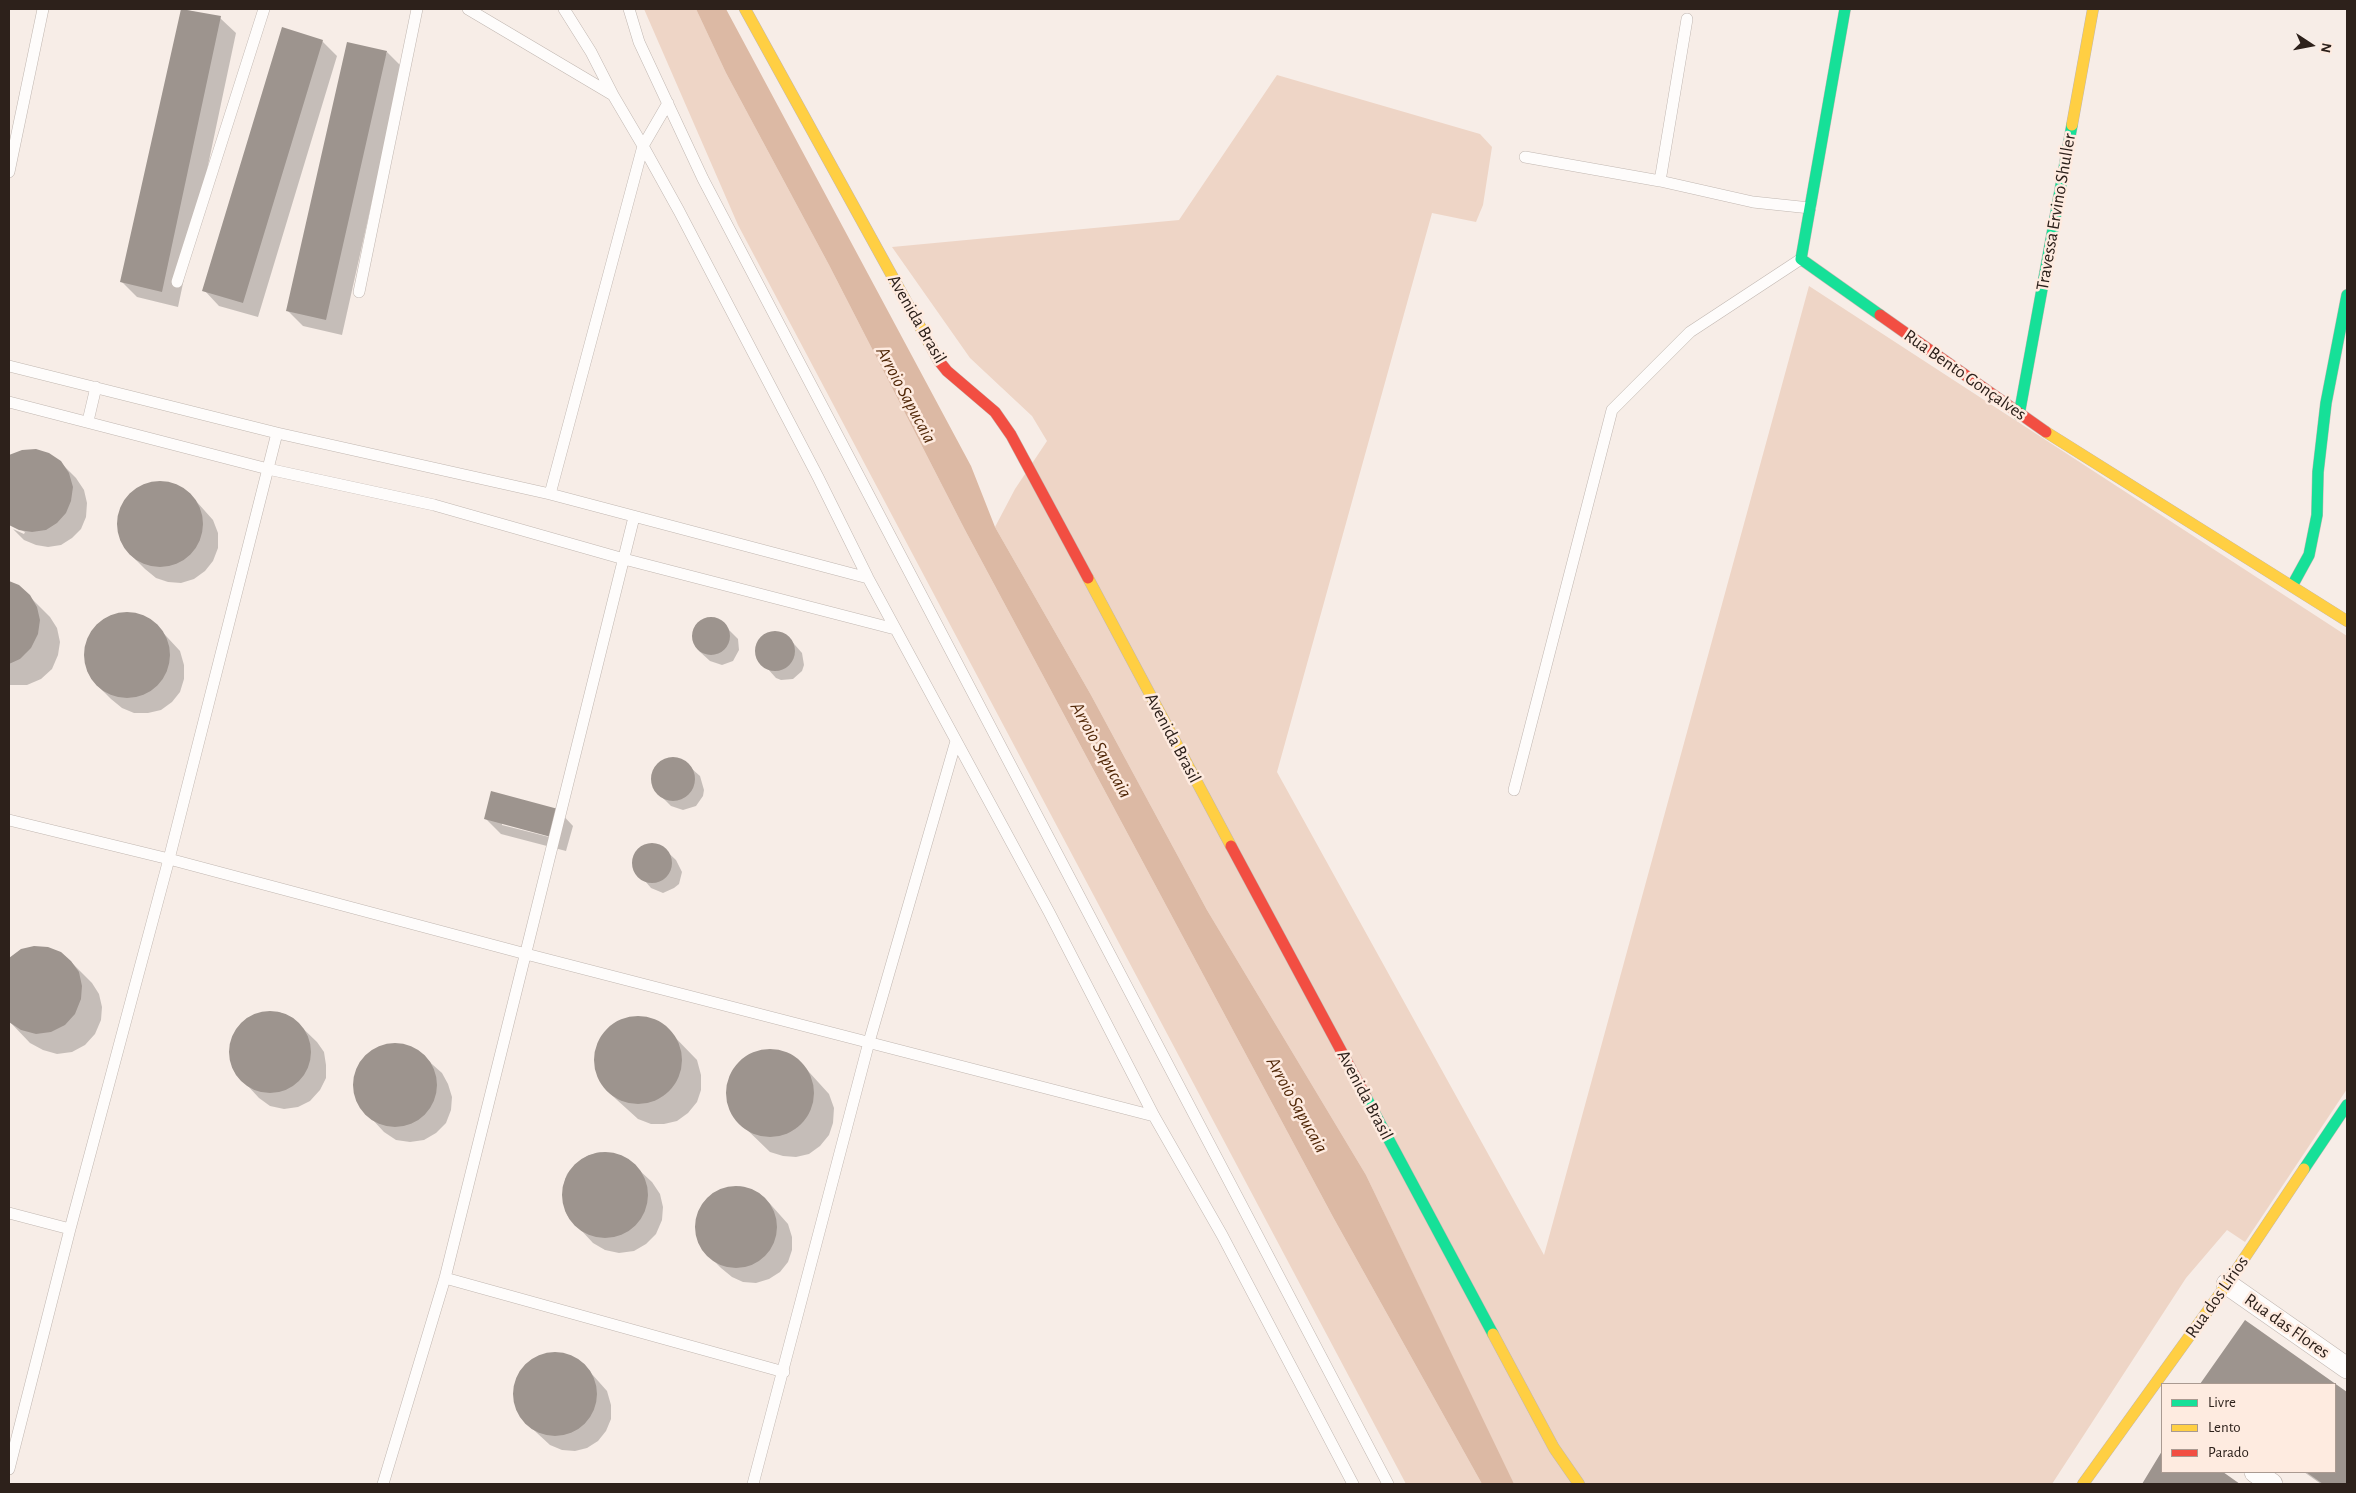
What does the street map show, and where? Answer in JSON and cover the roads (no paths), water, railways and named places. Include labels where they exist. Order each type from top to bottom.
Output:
[{"type":"main road","name":"Avenida Brasil","points":[[745,9],[936,356],[947,371],[995,412],[1011,434],[1554,1448],[1579,1484]]},
{"type":"main road","points":[[1801,259],[1844,9]]},
{"type":"main road","name":"Travessa Ervino Shuller","points":[[2019,414],[2093,9]]},
{"type":"main road","name":"Rua Bento Gonçalves","points":[[1801,259],[2019,414],[2347,621]]},
{"type":"main road","points":[[2292,586],[2309,555],[2317,514],[2318,472],[2326,403],[2347,295]]},
{"type":"main road","name":"Rua dos Lírios","points":[[2165,1383],[2227,1284],[2347,1105]]},
{"type":"main road","name":"Rua dos Lírios","points":[[2083,1484],[2155,1399]]},
{"type":"street","name":"Rua das Flores","points":[[2227,1284],[2347,1368]]},
{"type":"street","points":[[2256,1473],[2272,1484]]},
{"type":"lane","points":[[9,172],[43,9]]},
{"type":"lane","points":[[177,282],[264,9]]},
{"type":"lane","points":[[360,292],[417,9]]},
{"type":"lane","points":[[468,9],[612,95]]},
{"type":"lane","points":[[564,9],[591,52],[612,95],[643,146],[786,415],[895,629],[1049,912],[1154,1116],[1222,1235],[1353,1484]]},
{"type":"lane","points":[[629,9],[639,42],[707,188],[1388,1484]]},
{"type":"lane","points":[[1660,181],[1687,18]]},
{"type":"lane","points":[[550,494],[643,146],[668,103]]},
{"type":"lane","points":[[1525,157],[1660,181],[1752,202],[1810,208]]},
{"type":"lane","points":[[1514,790],[1612,410],[1690,332],[1801,259]]},
{"type":"lane","points":[[9,366],[277,432],[550,494],[868,578]]},
{"type":"lane","points":[[88,421],[96,388]]},
{"type":"lane","points":[[9,402],[268,469],[434,505],[624,559],[895,629]]},
{"type":"lane","points":[[9,1469],[70,1229],[169,859],[277,432]]},
{"type":"lane","points":[[384,1484],[444,1278],[634,517]]},
{"type":"lane","points":[[754,1484],[869,1042],[956,741]]},
{"type":"lane","points":[[9,820],[169,859],[526,954],[1154,1116]]},
{"type":"lane","points":[[9,1213],[70,1229]]},
{"type":"lane","points":[[444,1278],[784,1372]]},
{"type":"water","name":"Arroio Sapucaia","points":[[696,9],[726,9],[971,466],[995,527],[1091,695],[1207,910],[1366,1175],[1514,1484],[1482,1484],[1333,1217],[965,530],[829,265],[726,73]]}]
